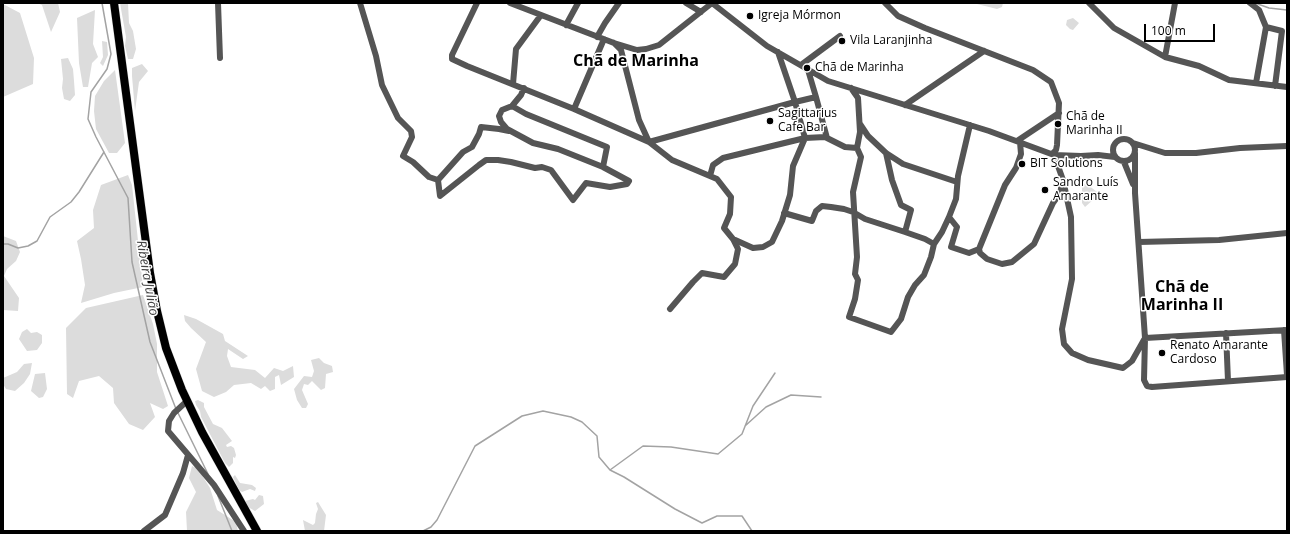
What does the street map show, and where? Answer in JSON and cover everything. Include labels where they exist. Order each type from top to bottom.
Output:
[{"type":"main road","points":[[114,3],[150,273],[166,348],[182,390],[202,432],[257,531]]},
{"type":"street","points":[[218,3],[220,58]]},
{"type":"street","points":[[360,3],[376,56],[382,85],[398,118],[411,131],[412,137],[403,156],[414,162],[429,177],[438,180]]},
{"type":"street","points":[[477,3],[452,55],[452,59],[574,109],[649,142],[672,160],[717,179],[731,197],[730,214],[724,228],[733,239],[738,249],[736,264],[724,277],[702,273],[670,309]]},
{"type":"street","points":[[510,3],[597,37],[637,50],[659,45],[712,3],[767,46],[828,80],[970,125],[1053,154],[1116,157],[1124,162],[1132,180],[1135,194]]},
{"type":"street","points":[[566,25],[578,3]]},
{"type":"street","points":[[597,37],[619,3]]},
{"type":"street","points":[[686,3],[701,12]]},
{"type":"street","points":[[885,3],[898,16],[1033,70],[1051,82],[1059,103],[1057,145],[1053,154]]},
{"type":"street","points":[[1089,3],[1114,28],[1165,58],[1179,60],[1199,66],[1229,80],[1287,87]]},
{"type":"street","points":[[1165,58],[1175,3]]},
{"type":"street","points":[[1250,3],[1259,10],[1266,27],[1256,83]]},
{"type":"street","points":[[513,84],[516,49],[541,15]]},
{"type":"street","points":[[1266,27],[1282,31],[1275,86]]},
{"type":"street","points":[[801,65],[840,36]]},
{"type":"street","points":[[574,109],[604,39]]},
{"type":"street","points":[[614,43],[621,50],[624,59],[639,120],[640,127],[638,131],[630,134]]},
{"type":"street","points":[[905,105],[984,51]]},
{"type":"street","points":[[733,239],[753,248],[764,247],[772,242],[790,195],[794,166],[805,138],[795,102],[778,52]]},
{"type":"street","points":[[808,70],[827,138]]},
{"type":"street","points":[[514,133],[507,129],[501,122],[499,116],[502,110],[512,106],[521,95],[524,88]]},
{"type":"street","points":[[851,88],[858,98],[860,124],[857,148],[861,157],[853,192],[856,258],[855,274],[858,280],[855,299],[849,316],[891,332],[901,319],[908,297],[915,285],[924,275],[934,244],[942,232],[956,199],[957,182],[970,125]]},
{"type":"street","points":[[649,142],[816,97]]},
{"type":"street","points":[[512,106],[526,114],[607,147],[603,167]]},
{"type":"street","points":[[1018,142],[1059,113]]},
{"type":"street","points":[[639,120],[649,142]]},
{"type":"street","points":[[860,124],[868,136],[886,153],[903,164],[957,182]]},
{"type":"street","points":[[480,127],[499,128],[524,137],[533,143],[558,148],[603,167],[629,181],[627,184],[610,187],[586,183],[573,200],[551,170],[542,167],[535,168],[498,160],[486,160],[440,196],[438,180],[463,152],[472,147],[479,134],[480,127]]},
{"type":"street","points":[[710,176],[713,165],[724,158],[805,138],[825,137],[845,147],[857,148]]},
{"type":"street","points":[[1116,157],[1113,149],[1117,142],[1125,139],[1132,143],[1165,153],[1196,153],[1240,148],[1287,146]]},
{"type":"street","points":[[949,216],[957,227],[951,247],[969,253],[979,249],[1005,185],[1016,168],[1021,154],[1018,142]]},
{"type":"street","points":[[1132,143],[1135,150],[1135,194],[1145,338],[1144,380],[1147,386],[1152,387],[1287,376],[1286,330],[1145,338]]},
{"type":"street","points":[[1057,145],[1062,155]]},
{"type":"street","points":[[886,153],[892,180],[901,205],[911,210],[905,232]]},
{"type":"street","points":[[1053,154],[1063,180],[1071,217],[1072,280],[1062,330],[1064,344],[1072,353],[1088,360],[1123,368],[1132,361],[1145,338]]},
{"type":"street","points":[[1124,162],[1131,160],[1135,154]]},
{"type":"street","points":[[979,249],[980,253],[988,259],[1002,264],[1012,262],[1034,244],[1060,193],[1063,180]]},
{"type":"street","points":[[784,213],[812,221],[816,211],[822,206],[844,209],[865,219],[925,239],[934,244]]},
{"type":"street","points":[[1139,242],[1219,240],[1287,233]]},
{"type":"street","points":[[1226,333],[1228,381]]},
{"type":"street","points":[[187,401],[169,421],[168,431],[214,485],[244,531]]},
{"type":"street","points":[[144,531],[165,515],[183,473],[188,455]]},
{"type":"shaded area","points":[[37,3],[58,3],[60,12],[51,32],[42,5]]},
{"type":"shaded area","points":[[120,3],[128,3],[129,23],[133,31],[136,49],[133,59],[128,59]]},
{"type":"shaded area","points":[[977,3],[1003,3],[1002,7],[997,9]]},
{"type":"shaded area","points":[[3,4],[20,13],[34,58],[33,84],[3,97]]},
{"type":"shaded area","points":[[95,10],[93,44],[98,57],[92,63],[88,87],[83,87],[79,63],[77,18]]},
{"type":"shaded area","points":[[1073,18],[1079,23],[1073,30],[1066,25],[1067,20]]},
{"type":"shaded area","points":[[102,41],[107,42],[108,55],[103,66],[100,63],[103,57]]},
{"type":"shaded area","points":[[68,58],[73,69],[75,95],[70,101],[64,99],[62,88],[63,79],[61,59]]},
{"type":"shaded area","points":[[142,64],[148,71],[139,82],[135,111],[132,68]]},
{"type":"shaded area","points":[[115,70],[125,143],[117,153],[109,153],[96,129],[94,111],[95,96],[104,81]]},
{"type":"shaded area","points":[[128,175],[132,185],[143,287],[114,293],[81,303],[85,285],[77,241],[94,228],[93,210],[101,185]]},
{"type":"shaded area","points":[[1082,183],[1088,185],[1097,192],[1094,199],[1085,207],[1082,203]]},
{"type":"shaded area","points":[[3,236],[16,241],[20,252],[16,261],[7,269],[4,276],[19,298],[18,311],[3,310]]},
{"type":"shaded area","points":[[143,295],[153,324],[157,344],[157,372],[168,406],[163,409],[150,403],[155,417],[143,430],[129,424],[114,403],[113,388],[99,376],[79,381],[73,398],[67,394],[66,328],[86,308]]},
{"type":"shaded area","points":[[184,315],[196,319],[223,334],[225,341],[248,356],[243,359],[228,349],[227,356],[231,367],[255,370],[265,378],[274,368],[283,371],[293,366],[294,377],[281,385],[279,375],[275,377],[275,389],[270,391],[265,386],[261,389],[251,383],[234,385],[226,392],[214,397],[202,391],[196,369],[206,342],[185,321]]},
{"type":"shaded area","points":[[27,329],[31,333],[37,332],[42,335],[42,343],[37,350],[27,351],[19,339],[22,332]]},
{"type":"shaded area","points":[[319,358],[324,363],[332,366],[333,372],[326,374],[325,388],[321,390],[312,381],[308,385],[304,384],[302,390],[308,404],[306,408],[302,408],[297,400],[294,389],[304,376],[312,377],[314,371],[311,360]]},
{"type":"shaded area","points":[[32,363],[30,374],[24,383],[15,391],[6,389],[3,384],[3,378],[17,372],[24,364]]},
{"type":"shaded area","points":[[45,373],[47,389],[43,397],[39,398],[31,391],[35,374]]},
{"type":"shaded area","points":[[198,400],[204,403],[204,407],[213,424],[222,428],[232,441],[226,445],[227,447],[231,446],[234,448],[236,455],[235,458],[233,457],[233,463],[229,467],[225,463],[201,417],[195,401]]},
{"type":"shaded area","points":[[192,466],[198,469],[210,488],[217,510],[236,522],[238,531],[187,531],[186,512],[196,492],[189,478]]},
{"type":"shaded area","points":[[235,475],[240,483],[252,485],[256,488],[255,491],[250,489],[242,492],[239,490],[233,477]]},
{"type":"shaded area","points":[[259,495],[263,496],[264,504],[255,511],[248,507],[245,501],[255,500]]},
{"type":"shaded area","points":[[318,502],[326,515],[324,531],[305,531],[303,520],[313,525],[315,523],[318,509],[316,503]]},
{"type":"waterway","name":"Ribeira Julião","points":[[102,3],[111,54],[107,69],[91,92],[88,119],[128,198],[132,262],[150,342],[176,409]]},
{"type":"waterway","points":[[1255,3],[1269,8],[1287,10]]},
{"type":"waterway","points":[[3,244],[8,244],[18,248],[28,246],[37,241],[50,217],[71,202],[79,192],[104,152]]},
{"type":"waterway","points":[[610,470],[643,446],[671,447],[718,454],[742,434],[753,406],[775,373]]},
{"type":"waterway","points":[[745,426],[766,407],[791,395],[821,397]]},
{"type":"waterway","points":[[423,531],[431,527],[437,520],[475,446],[522,416],[543,411],[571,417],[582,422],[597,436],[599,457],[610,470],[624,477],[675,509],[702,523],[717,516],[742,516],[752,531]]},
{"type":"waterway","name":"Ribeira Julião","points":[[178,413],[208,474]]},
{"type":"waterway","name":"Ribeira Julião","points":[[218,496],[232,531]]},
{"type":"place","name":"Igreja Mórmon","points":[[750,16]]},
{"type":"place","name":"Vila Laranjinha","points":[[842,41]]},
{"type":"place","name":"Chã de Marinha","points":[[807,68]]},
{"type":"place","name":"Sagittarius Cafe Bar","points":[[770,121]]},
{"type":"place","name":"Chã de Marinha II","points":[[1058,124]]},
{"type":"place","name":"BIT Solutions","points":[[1022,164]]},
{"type":"place","name":"Sandro Luís Amarante","points":[[1045,190]]},
{"type":"place","name":"Renato Amarante Cardoso","points":[[1162,353]]},
{"type":"district","name":"Chã de Marinha","points":[[636,61]]},
{"type":"district","name":"Chã de Marinha II","points":[[1182,296]]}]
